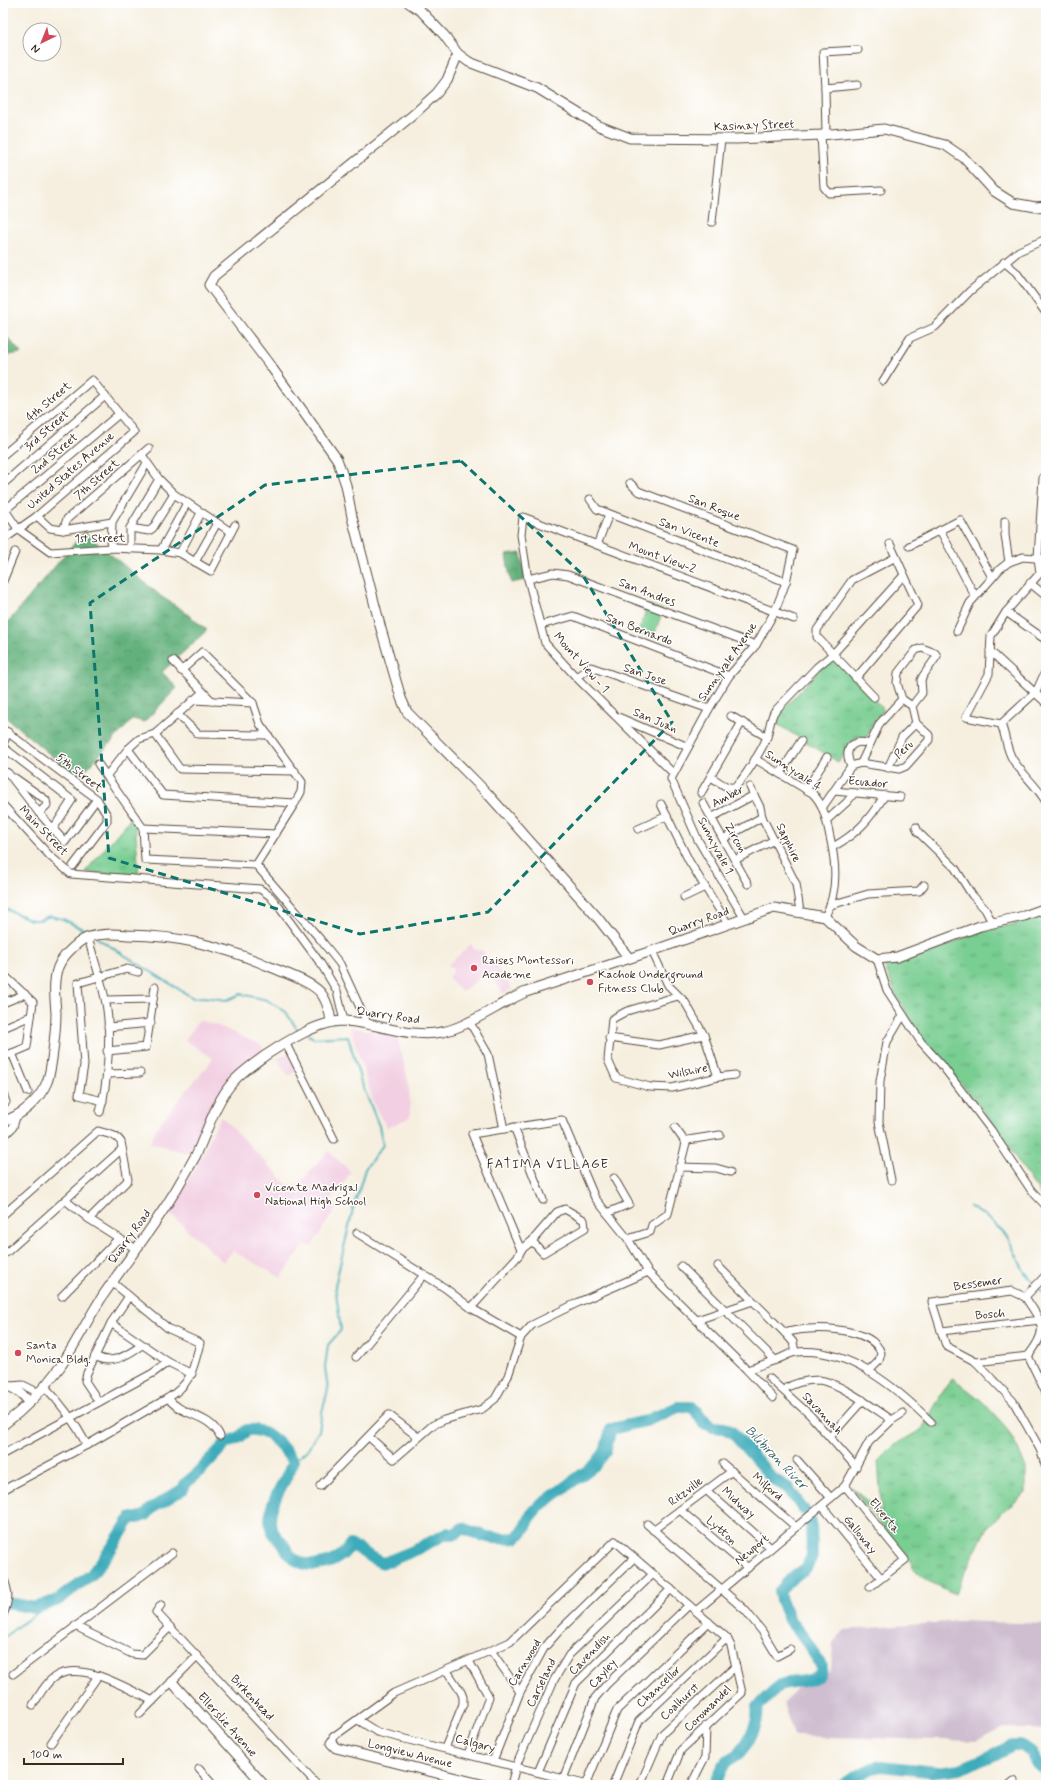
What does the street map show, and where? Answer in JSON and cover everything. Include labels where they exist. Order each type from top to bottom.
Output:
[{"type":"street","points":[[409,3],[421,11],[440,30],[458,54],[447,80],[437,93],[413,115],[214,276],[209,285],[281,380],[336,459],[346,485],[352,517],[383,636],[401,698],[407,712],[487,793],[597,917],[629,958]]},
{"type":"street","points":[[858,50],[822,52],[825,88],[824,188],[829,193],[881,190]]},
{"type":"street","name":"Kasinay Street","points":[[458,54],[469,62],[537,88],[600,126],[630,138],[721,139],[824,135],[884,129],[945,145],[964,158],[994,191],[1013,203],[1036,207],[1046,206]]},
{"type":"street","points":[[825,88],[857,85]]},
{"type":"street","points":[[712,222],[721,139]]},
{"type":"street","points":[[883,381],[910,338],[935,327],[970,291],[1023,248],[1046,239]]},
{"type":"street","points":[[1004,262],[1016,272],[1046,313]]},
{"type":"street","name":"4th Street","points":[[3,456],[92,380],[105,396]]},
{"type":"street","points":[[105,396],[119,414]]},
{"type":"street","name":"3rd Street","points":[[3,484],[105,396]]},
{"type":"street","name":"United States Avenue","points":[[3,540],[37,516],[134,432],[119,414]]},
{"type":"street","name":"2nd Street","points":[[4,509],[119,414]]},
{"type":"street","name":"7th Street","points":[[63,530],[68,519],[149,448]]},
{"type":"street","points":[[142,455],[159,479],[174,494],[231,532],[235,525]]},
{"type":"street","points":[[111,548],[112,522],[147,463]]},
{"type":"street","points":[[1001,724],[966,717],[989,674],[991,636],[1006,612],[1040,573],[1038,558],[1043,478]]},
{"type":"street","points":[[130,549],[130,528],[159,479]]},
{"type":"street","name":"San Roque","points":[[630,483],[638,491],[793,550]]},
{"type":"street","points":[[130,528],[149,531],[153,528],[174,494]]},
{"type":"street","name":"San Vicente","points":[[590,499],[596,509],[786,582]]},
{"type":"street","points":[[161,550],[187,503]]},
{"type":"street","name":"1st Street","points":[[4,509],[18,529],[50,552],[111,548],[180,552],[211,571],[231,532]]},
{"type":"street","points":[[180,552],[201,513]]},
{"type":"street","points":[[597,545],[609,514]]},
{"type":"street","points":[[37,516],[50,528],[63,530],[112,522]]},
{"type":"street","name":"Mount View-2","points":[[523,517],[794,618]]},
{"type":"street","name":"Mount View - 1","points":[[523,517],[521,535],[528,579],[545,643],[576,677],[673,773]]},
{"type":"street","points":[[909,546],[960,520],[992,577]]},
{"type":"street","points":[[1005,521],[1005,535],[1009,562]]},
{"type":"street","points":[[195,562],[217,523]]},
{"type":"street","points":[[940,530],[975,596]]},
{"type":"street","points":[[856,678],[917,607],[918,602],[890,544]]},
{"type":"street","name":"Sunnyvale Avenue","points":[[670,782],[673,773],[708,709],[729,676],[756,645],[776,612],[786,582],[793,550]]},
{"type":"street","points":[[3,581],[16,552]]},
{"type":"street","points":[[874,697],[817,637],[817,630],[852,580],[896,557]]},
{"type":"street","points":[[957,631],[970,603],[975,596],[992,577],[1009,562],[1022,557],[1046,559]]},
{"type":"street","name":"San Andres","points":[[528,579],[553,573],[568,575],[756,645]]},
{"type":"street","points":[[711,777],[733,788],[740,782],[767,737],[770,721],[774,712],[817,667],[833,654],[904,575]]},
{"type":"street","points":[[1030,583],[1046,596]]},
{"type":"street","points":[[1006,612],[1046,640]]},
{"type":"street","name":"San Bernardo","points":[[541,625],[573,616],[729,676]]},
{"type":"street","points":[[888,768],[902,738],[916,723],[912,706],[902,699],[897,683],[898,673],[918,649],[922,648],[935,653],[937,659],[921,680],[922,693],[912,706]]},
{"type":"street","points":[[990,651],[1036,692],[1046,703]]},
{"type":"street","points":[[181,671],[202,652],[253,703],[260,724],[295,770],[302,782],[301,792],[295,803],[256,865]]},
{"type":"street","points":[[173,661],[181,671],[212,701]]},
{"type":"street","name":"San Jose","points":[[576,677],[591,667],[708,709]]},
{"type":"street","points":[[1001,724],[1036,692],[1046,670]]},
{"type":"street","points":[[107,775],[128,749],[139,739],[155,734],[202,692]]},
{"type":"street","points":[[822,808],[851,766],[861,763],[883,718],[902,699]]},
{"type":"street","points":[[193,700],[253,703]]},
{"type":"street","points":[[177,714],[198,734],[268,735]]},
{"type":"street","name":"San Juan","points":[[614,715],[688,747]]},
{"type":"street","points":[[731,716],[767,737]]},
{"type":"street","points":[[701,793],[742,722]]},
{"type":"street","name":"Peru","points":[[861,763],[899,769],[906,766],[929,740],[929,735],[916,723]]},
{"type":"street","points":[[1001,724],[1007,748],[1012,759],[1046,802]]},
{"type":"street","points":[[6,731],[3,746],[72,800],[54,829]]},
{"type":"street","name":"5th Street","points":[[6,731],[97,799],[107,815],[107,821],[70,869]]},
{"type":"street","points":[[155,734],[180,769],[295,770]]},
{"type":"street","points":[[780,774],[801,741]]},
{"type":"street","points":[[851,766],[847,756],[853,745],[860,742],[870,744]]},
{"type":"street","points":[[128,749],[163,795],[295,803]]},
{"type":"street","points":[[806,790],[827,756]]},
{"type":"street","name":"Sunnyvale 4","points":[[754,759],[818,798],[826,820],[835,858],[835,875],[831,905],[825,917]]},
{"type":"street","points":[[98,764],[144,828],[145,860],[256,865],[340,964],[368,1025]]},
{"type":"street","points":[[5,772],[65,842],[97,799]]},
{"type":"street","points":[[5,772],[46,800],[47,805],[39,813]]},
{"type":"street","name":"Sunnyvale 1","points":[[670,782],[701,846],[744,918]]},
{"type":"street","name":"Sapphire","points":[[750,787],[762,817],[796,884],[800,912]]},
{"type":"street","name":"Ecuador","points":[[834,791],[900,797]]},
{"type":"street","points":[[826,820],[847,802],[854,793]]},
{"type":"street","name":"Amber","points":[[711,818],[754,795]]},
{"type":"street","points":[[833,847],[852,836],[872,816],[885,795]]},
{"type":"street","points":[[661,804],[689,861],[728,924]]},
{"type":"street","name":"Zircon","points":[[703,804],[748,884]]},
{"type":"street","name":"Main Street","points":[[3,805],[50,856],[70,869]]},
{"type":"street","points":[[638,829],[667,816]]},
{"type":"street","points":[[723,839],[762,817]]},
{"type":"street","points":[[916,827],[918,832],[955,868],[972,894],[985,909],[992,922]]},
{"type":"street","points":[[144,828],[276,834]]},
{"type":"street","points":[[735,860],[774,840]]},
{"type":"street","points":[[70,869],[71,874],[260,888],[279,907],[321,964],[338,991],[344,1021]]},
{"type":"street","points":[[831,905],[868,894],[919,891],[924,884]]},
{"type":"street","points":[[684,897],[705,887]]},
{"type":"street","name":"Quarry Road","points":[[3,1425],[42,1390],[61,1366],[93,1310],[174,1193],[196,1155],[216,1111],[231,1083],[267,1054],[317,1027],[331,1022],[344,1021],[413,1033],[441,1033],[469,1021],[526,992],[629,958],[652,952],[774,908],[825,917]]},
{"type":"street","points":[[825,917],[856,946],[877,958],[897,957],[992,922],[1024,916],[1046,908]]},
{"type":"street","points":[[3,1121],[26,1109],[38,1098],[47,1082],[52,1058],[56,1016],[57,970],[66,955],[89,937],[104,934],[187,940],[209,944],[245,956],[313,986],[323,995],[329,1009],[331,1022]]},
{"type":"street","points":[[89,937],[106,1000],[108,1027],[107,1074],[100,1112]]},
{"type":"street","points":[[652,952],[668,985],[685,1002],[704,1035],[718,1077]]},
{"type":"street","points":[[877,958],[887,990],[920,1042],[941,1064],[991,1130],[1031,1190],[1046,1206]]},
{"type":"street","points":[[103,1101],[79,1095],[84,1065],[78,983],[126,969],[138,972]]},
{"type":"street","points":[[3,974],[33,1002],[27,1047],[3,1057]]},
{"type":"street","points":[[107,1051],[146,1047],[151,1023],[155,987]]},
{"type":"street","points":[[3,1003],[24,994]]},
{"type":"street","points":[[678,996],[619,1014],[612,1019],[609,1038],[659,1045],[704,1035]]},
{"type":"street","points":[[106,1000],[154,999]]},
{"type":"street","points":[[891,1180],[879,1122],[880,1081],[887,1042],[903,1015]]},
{"type":"street","points":[[3,1028],[32,1016]]},
{"type":"street","points":[[469,1021],[488,1054],[504,1129]]},
{"type":"street","points":[[108,1027],[151,1023]]},
{"type":"street","name":"Wilshire","points":[[609,1038],[608,1060],[616,1078],[620,1080],[650,1087],[672,1088],[718,1077],[735,1075]]},
{"type":"street","points":[[286,1044],[334,1139]]},
{"type":"street","points":[[12,1053],[28,1092]]},
{"type":"street","points":[[107,1074],[140,1072]]},
{"type":"street","points":[[3,1094],[6,1102]]},
{"type":"street","points":[[3,1137],[13,1128],[17,1114]]},
{"type":"street","points":[[521,1250],[472,1134],[562,1120],[595,1198],[628,1239],[648,1272],[747,1370],[773,1398]]},
{"type":"street","points":[[514,1127],[542,1200]]},
{"type":"street","points":[[675,1128],[686,1143]]},
{"type":"street","points":[[3,1216],[98,1131],[115,1136],[121,1142],[128,1180],[89,1219]]},
{"type":"street","points":[[628,1239],[650,1232],[652,1225],[668,1214],[679,1167],[688,1140],[720,1135]]},
{"type":"street","points":[[6,1253],[122,1149]]},
{"type":"street","points":[[679,1167],[716,1168],[730,1172]]},
{"type":"street","points":[[607,1213],[629,1204],[614,1178]]},
{"type":"street","points":[[65,1200],[89,1219],[136,1249]]},
{"type":"street","points":[[471,1308],[521,1250],[532,1241],[557,1212],[565,1210],[584,1220],[585,1228],[543,1253],[532,1241]]},
{"type":"street","points":[[357,1233],[445,1288],[471,1308],[521,1337]]},
{"type":"street","points":[[62,1296],[119,1238]]},
{"type":"street","points":[[681,1266],[775,1360]]},
{"type":"street","points":[[718,1266],[785,1333],[793,1342],[795,1352]]},
{"type":"street","points":[[369,1437],[394,1459],[433,1425],[444,1420],[482,1409],[495,1399],[508,1376],[521,1337],[532,1325],[579,1302],[648,1272]]},
{"type":"street","points":[[356,1357],[424,1275]]},
{"type":"street","points":[[976,1362],[1028,1356],[1040,1343],[1043,1329],[1041,1320],[1025,1297],[1046,1275]]},
{"type":"street","points":[[3,1490],[87,1445],[168,1398],[179,1391],[192,1374],[200,1343],[169,1329],[112,1282]]},
{"type":"street","name":"Bessemer","points":[[941,1331],[932,1302],[1012,1291],[1025,1297]]},
{"type":"street","points":[[99,1402],[85,1381],[111,1323],[129,1296]]},
{"type":"street","points":[[697,1320],[753,1301]]},
{"type":"street","name":"Bosch","points":[[941,1331],[1041,1320]]},
{"type":"street","points":[[111,1323],[142,1346],[168,1362],[192,1374]]},
{"type":"street","points":[[785,1333],[795,1330],[818,1328],[842,1331],[865,1338],[876,1344],[881,1353],[879,1361],[868,1372]]},
{"type":"street","points":[[941,1331],[946,1346],[976,1362],[1013,1401],[1040,1449],[1046,1465]]},
{"type":"street","points":[[95,1356],[102,1360],[113,1361],[142,1346]]},
{"type":"street","points":[[747,1370],[795,1352],[830,1354],[846,1359],[868,1372],[906,1398],[931,1422]]},
{"type":"street","points":[[1028,1356],[1046,1393]]},
{"type":"street","points":[[3,1454],[153,1373],[168,1362]]},
{"type":"street","name":"Savannah","points":[[769,1378],[810,1415],[856,1467]]},
{"type":"street","points":[[783,1390],[797,1383],[819,1380],[862,1400],[892,1420]]},
{"type":"street","points":[[7,1386],[23,1385],[42,1390],[61,1403],[72,1417],[87,1445]]},
{"type":"street","points":[[7,1386],[20,1391],[29,1402]]},
{"type":"street","points":[[168,1398],[176,1408],[209,1422],[216,1427],[220,1436]]},
{"type":"street","points":[[830,1437],[862,1400]]},
{"type":"street","name":"Newport","points":[[696,1611],[845,1486],[869,1442],[892,1420],[904,1414]]},
{"type":"street","points":[[320,1486],[389,1415],[418,1437]]},
{"type":"street","points":[[797,1460],[831,1498]]},
{"type":"street","name":"Milford","points":[[724,1464],[796,1527]]},
{"type":"street","name":"Ritzville","points":[[654,1530],[732,1471]]},
{"type":"street","name":"Elverta","points":[[845,1486],[905,1560],[880,1578]]},
{"type":"street","name":"Midway","points":[[707,1491],[771,1548]]},
{"type":"street","name":"Galloway","points":[[822,1506],[880,1578]]},
{"type":"street","name":"Lytton","points":[[680,1510],[748,1568]]},
{"type":"street","points":[[646,1524],[746,1610],[762,1631],[777,1656],[790,1649]]},
{"type":"street","name":"Coromandel","points":[[492,1652],[510,1642],[615,1541],[727,1638],[731,1646],[742,1693],[681,1750],[667,1785]]},
{"type":"street","points":[[13,1674],[172,1553]]},
{"type":"street","name":"Carnwood","points":[[493,1761],[520,1692],[544,1648],[560,1630],[634,1558]]},
{"type":"street","name":"Carseland","points":[[511,1785],[516,1766],[554,1680],[569,1654],[653,1574]]},
{"type":"street","points":[[870,1587],[880,1578]]},
{"type":"street","points":[[3,1615],[9,1594],[4,1579]]},
{"type":"street","name":"Cavendish","points":[[538,1772],[576,1683],[671,1589]]},
{"type":"street","name":"Birkenhead","points":[[161,1605],[156,1612],[317,1785]]},
{"type":"street","name":"Cayley","points":[[563,1779],[595,1698],[606,1685],[689,1605]]},
{"type":"street","points":[[587,1785],[617,1710],[709,1622]]},
{"type":"street","points":[[75,1626],[132,1654],[142,1655],[170,1627]]},
{"type":"street","name":"Chancellor","points":[[613,1785],[639,1722],[727,1638]]},
{"type":"street","points":[[331,1743],[333,1737],[394,1693],[492,1652],[520,1692]]},
{"type":"street","points":[[140,1714],[197,1656]]},
{"type":"street","points":[[468,1754],[489,1697],[488,1692],[469,1661]]},
{"type":"street","name":"Coalhurst","points":[[640,1785],[662,1734],[736,1666]]},
{"type":"street","points":[[445,1748],[462,1704],[463,1697],[447,1671]]},
{"type":"street","points":[[33,1705],[47,1684],[63,1673],[84,1672],[98,1676],[153,1701]]},
{"type":"street","points":[[51,1743],[98,1676]]},
{"type":"street","name":"Ellerslie Avenue","points":[[172,1682],[264,1785]]},
{"type":"street","name":"Calgary","points":[[358,1720],[377,1732],[587,1785]]},
{"type":"street","points":[[691,1785],[705,1757],[706,1726]]},
{"type":"street","name":"Longview Avenue","points":[[331,1743],[336,1748],[485,1785]]},
{"type":"street","points":[[199,1769],[213,1785]]},
{"type":"highlighted area","points":[[461,461],[582,574],[672,722],[488,912],[360,934],[109,858],[90,603],[265,485]]},
{"type":"shaded area","name":"Raises Montessori Academe","points":[[471,944],[474,949],[483,951],[494,963],[512,989],[504,994],[488,972],[461,992],[448,977],[454,971],[448,965]]},
{"type":"shaded area","points":[[199,1020],[221,1027],[263,1046],[259,1056],[242,1067],[226,1084],[191,1154],[150,1143],[158,1125],[213,1059],[185,1040]]},
{"type":"shaded area","points":[[350,1027],[397,1036],[409,1084],[410,1117],[387,1128],[375,1107]]},
{"type":"shaded area","points":[[289,1052],[298,1071],[288,1076],[278,1059]]},
{"type":"shaded area","name":"Vicente Madrigal National High School","points":[[221,1116],[287,1184],[299,1185],[328,1151],[351,1172],[331,1201],[337,1206],[312,1246],[304,1245],[281,1278],[233,1251],[223,1262],[168,1212],[193,1172]]},
{"type":"shaded area","points":[[959,1621],[1046,1624],[1046,1730],[1003,1728],[977,1741],[794,1736],[783,1703],[798,1687],[831,1670],[833,1642],[845,1630]]},
{"type":"green space","points":[[3,332],[21,353],[3,356]]},
{"type":"green space","points":[[84,532],[162,597],[181,609],[207,630],[162,672],[177,688],[144,722],[133,719],[78,778],[3,715],[3,628]]},
{"type":"green space","points":[[521,553],[525,580],[511,583],[506,555]]},
{"type":"green space","points":[[648,605],[663,610],[653,638],[638,633]]},
{"type":"green space","points":[[835,659],[884,710],[875,720],[866,739],[856,737],[838,762],[774,722],[778,715],[820,669]]},
{"type":"green space","points":[[129,820],[135,820],[139,877],[85,872]]},
{"type":"green space","points":[[1046,916],[1046,1199],[1040,1194],[989,1118],[933,1050],[921,1038],[896,995],[884,965],[902,962],[933,952],[973,934]]},
{"type":"green space","points":[[953,1378],[982,1401],[1005,1426],[1017,1446],[1026,1468],[1026,1493],[998,1516],[986,1529],[955,1594],[926,1580],[912,1567],[913,1565],[850,1486],[882,1512],[878,1462],[883,1455],[898,1443],[922,1429],[942,1393]]},
{"type":"waterway","points":[[3,903],[6,909],[31,920],[39,920],[50,916],[63,919],[90,933]]},
{"type":"waterway","points":[[97,938],[193,998],[204,997],[227,1000],[241,994],[267,1000],[286,1012],[297,1029],[301,1031]]},
{"type":"waterway","points":[[293,1462],[307,1450],[319,1431],[328,1390],[325,1367],[328,1345],[341,1330],[335,1286],[353,1209],[365,1169],[383,1145],[379,1126],[360,1079],[348,1036],[314,1038],[308,1035]]},
{"type":"waterway","points":[[969,1206],[991,1220],[1008,1238],[1024,1271],[1035,1284]]},
{"type":"waterway","points":[[1038,1287],[1046,1296]]},
{"type":"waterway","name":"Bilibiran River","points":[[3,1602],[35,1608],[58,1600],[92,1574],[132,1518],[138,1518],[146,1515],[152,1508],[183,1489],[186,1483],[198,1473],[225,1444],[240,1437],[247,1430],[262,1432],[274,1439],[293,1462],[275,1498],[271,1513],[270,1525],[276,1537],[291,1556],[304,1564],[318,1565],[325,1564],[337,1558],[343,1554],[350,1545],[379,1562],[384,1563],[413,1551],[448,1533],[453,1535],[463,1528],[489,1537],[501,1539],[516,1538],[526,1527],[531,1515],[538,1507],[595,1465],[605,1452],[611,1429],[646,1421],[678,1407],[692,1407],[704,1424],[701,1417]]},
{"type":"waterway","name":"Bilibiran River","points":[[701,1417],[712,1427],[724,1428],[733,1433],[773,1479],[788,1488],[804,1510]]},
{"type":"waterway","name":"Bilibiran River","points":[[715,1785],[724,1764],[736,1756],[750,1738],[757,1719],[757,1707],[781,1685],[805,1681],[817,1677],[820,1673],[822,1667],[805,1639],[789,1620],[779,1592],[791,1579],[806,1568],[812,1556],[811,1522]]},
{"type":"waterway","points":[[3,1638],[36,1614],[39,1611],[39,1607]]},
{"type":"waterway","name":"Bilibiran River","points":[[841,1785],[872,1768],[881,1766],[937,1772],[960,1769],[994,1755],[1012,1745],[1021,1745],[1030,1751],[1038,1764],[1046,1771]]},
{"type":"waterway","points":[[865,1772],[867,1785]]},
{"type":"place","name":"Raises Montessori Academe","points":[[474,968]]},
{"type":"place","name":"Kachok Underground Fitness Club","points":[[590,982]]},
{"type":"place","name":"Vicente Madrigal National High School","points":[[257,1195]]},
{"type":"place","name":"Santa Monica Bldg.","points":[[18,1353]]},
{"type":"district","name":"FATIMA VILLAGE","points":[[548,1164]]}]
